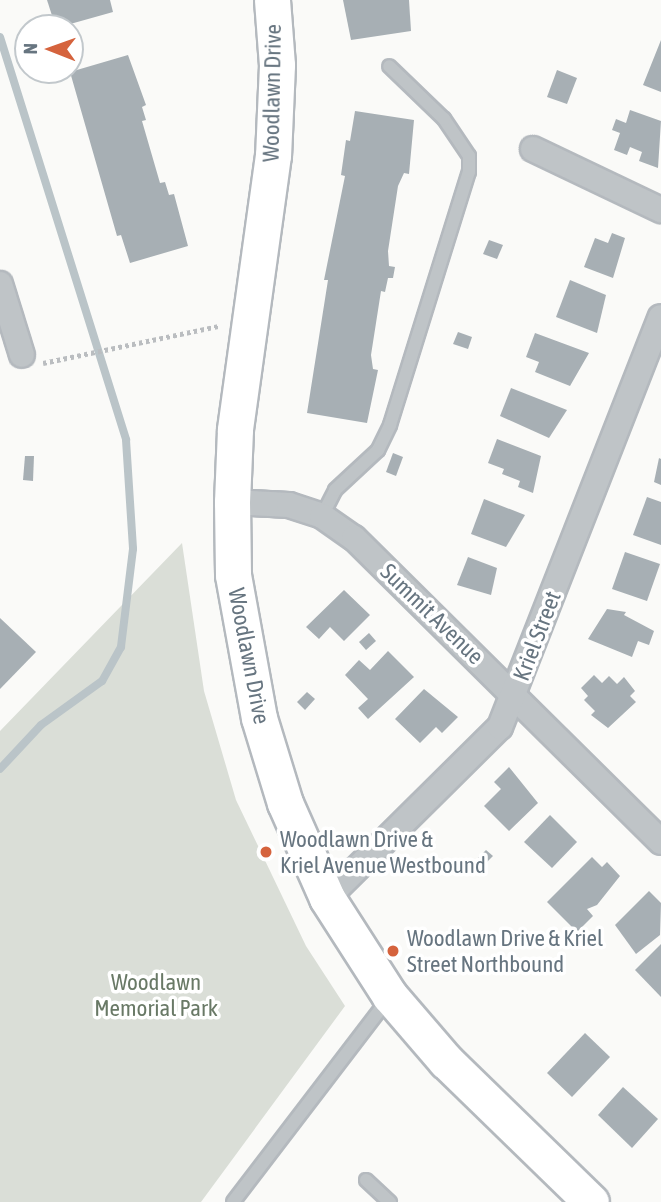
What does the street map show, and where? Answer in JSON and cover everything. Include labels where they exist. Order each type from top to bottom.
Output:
[{"type":"main road","name":"Woodlawn Drive","points":[[272,0],[277,65],[273,155],[236,430],[232,502],[233,575],[258,718],[285,803],[327,898],[390,996],[446,1061],[591,1202]]},
{"type":"street","points":[[533,149],[661,210]]},
{"type":"street","points":[[0,284],[22,355]]},
{"type":"street","name":"Kriel Street","points":[[327,898],[500,727],[661,317]]},
{"type":"street","name":"Summit Avenue","points":[[232,502],[289,505],[323,516],[354,538],[661,842]]},
{"type":"lane","points":[[323,516],[335,491],[378,450],[390,425],[469,172],[469,156],[444,119],[388,66]]},
{"type":"lane","points":[[233,1202],[390,996]]},
{"type":"lane","points":[[366,1181],[390,1202]]},
{"type":"path","points":[[22,355],[44,363],[251,320]]},
{"type":"green space","name":"Woodlawn Memorial Park","points":[[182,543],[204,691],[236,800],[306,946],[345,1006],[201,1202],[0,1202],[0,731]]},
{"type":"building","points":[[47,0],[110,0],[113,12],[84,20],[84,14],[52,14]]},
{"type":"building","points":[[343,0],[409,0],[411,31],[351,40]]},
{"type":"building","points":[[661,40],[661,92],[643,85]]},
{"type":"building","points":[[128,55],[146,105],[142,107],[146,120],[142,121],[160,183],[165,182],[169,195],[174,194],[188,246],[130,263],[121,235],[117,236],[73,84],[84,84],[84,68]]},
{"type":"building","points":[[557,70],[577,78],[567,104],[547,97]]},
{"type":"building","points":[[630,110],[661,121],[658,168],[639,161],[642,152],[630,147],[627,155],[614,150],[620,133],[612,130],[616,119],[626,123]]},
{"type":"building","points":[[355,111],[414,120],[409,174],[404,173],[398,186],[388,251],[389,266],[395,267],[393,278],[388,278],[385,292],[381,291],[371,355],[373,369],[378,370],[367,423],[307,413],[328,280],[324,280],[345,176],[341,175],[346,140],[350,141]]},
{"type":"building","points":[[612,233],[625,238],[613,278],[584,267],[595,238],[608,243]]},
{"type":"building","points":[[489,240],[503,245],[497,259],[483,254]]},
{"type":"building","points":[[570,280],[606,295],[597,333],[556,317]]},
{"type":"building","points":[[458,332],[472,337],[468,349],[453,344]]},
{"type":"building","points":[[535,333],[589,353],[570,386],[535,372],[539,362],[526,357]]},
{"type":"building","points":[[511,388],[567,410],[549,438],[500,416]]},
{"type":"building","points":[[497,439],[541,456],[533,493],[518,487],[520,481],[502,474],[504,469],[488,463]]},
{"type":"building","points":[[393,453],[403,457],[396,476],[386,472]]},
{"type":"building","points":[[25,456],[34,456],[33,481],[23,480]]},
{"type":"building","points":[[659,458],[661,459],[661,485],[654,482]]},
{"type":"building","points":[[647,497],[661,502],[661,545],[633,535]]},
{"type":"building","points":[[484,499],[525,515],[506,547],[471,534]]},
{"type":"building","points":[[625,552],[660,564],[647,601],[612,589]]},
{"type":"building","points":[[468,557],[497,568],[491,595],[457,585]]},
{"type":"building","points":[[344,590],[370,615],[344,641],[330,627],[319,639],[306,627]]},
{"type":"building","points":[[607,609],[626,612],[624,615],[654,631],[649,645],[638,641],[632,657],[588,639]]},
{"type":"building","points":[[0,618],[36,652],[0,689]]},
{"type":"building","points":[[369,633],[376,641],[366,650],[359,642]]},
{"type":"building","points":[[388,651],[414,677],[368,719],[358,708],[368,699],[345,675],[359,660],[370,670]]},
{"type":"building","points":[[594,675],[602,683],[609,676],[617,684],[624,677],[635,691],[630,696],[636,702],[608,728],[591,715],[595,711],[584,700],[588,696],[581,688]]},
{"type":"building","points":[[424,689],[458,717],[442,733],[436,727],[420,743],[395,719]]},
{"type":"building","points":[[307,692],[315,699],[305,710],[297,702]]},
{"type":"building","points":[[509,767],[538,803],[509,831],[484,806],[501,789],[494,782]]},
{"type":"building","points":[[550,815],[577,842],[552,868],[524,842]]},
{"type":"building","points":[[486,850],[493,856],[482,867],[475,861]]},
{"type":"building","points":[[592,857],[602,867],[607,862],[620,876],[597,905],[587,909],[593,916],[577,932],[547,902]]},
{"type":"building","points":[[649,891],[661,903],[660,935],[636,954],[615,925]]},
{"type":"building","points":[[661,944],[661,997],[635,970]]},
{"type":"building","points":[[585,1033],[610,1057],[572,1097],[547,1073]]},
{"type":"building","points":[[623,1087],[658,1119],[632,1148],[598,1115]]},
{"type":"waterway","points":[[0,37],[126,440],[133,549],[121,647],[102,681],[41,725],[0,769]]},
{"type":"place","name":"Woodlawn Drive & Kriel Avenue Westbound","points":[[266,852]]},
{"type":"place","name":"Woodlawn Drive & Kriel Street Northbound","points":[[393,951]]}]
